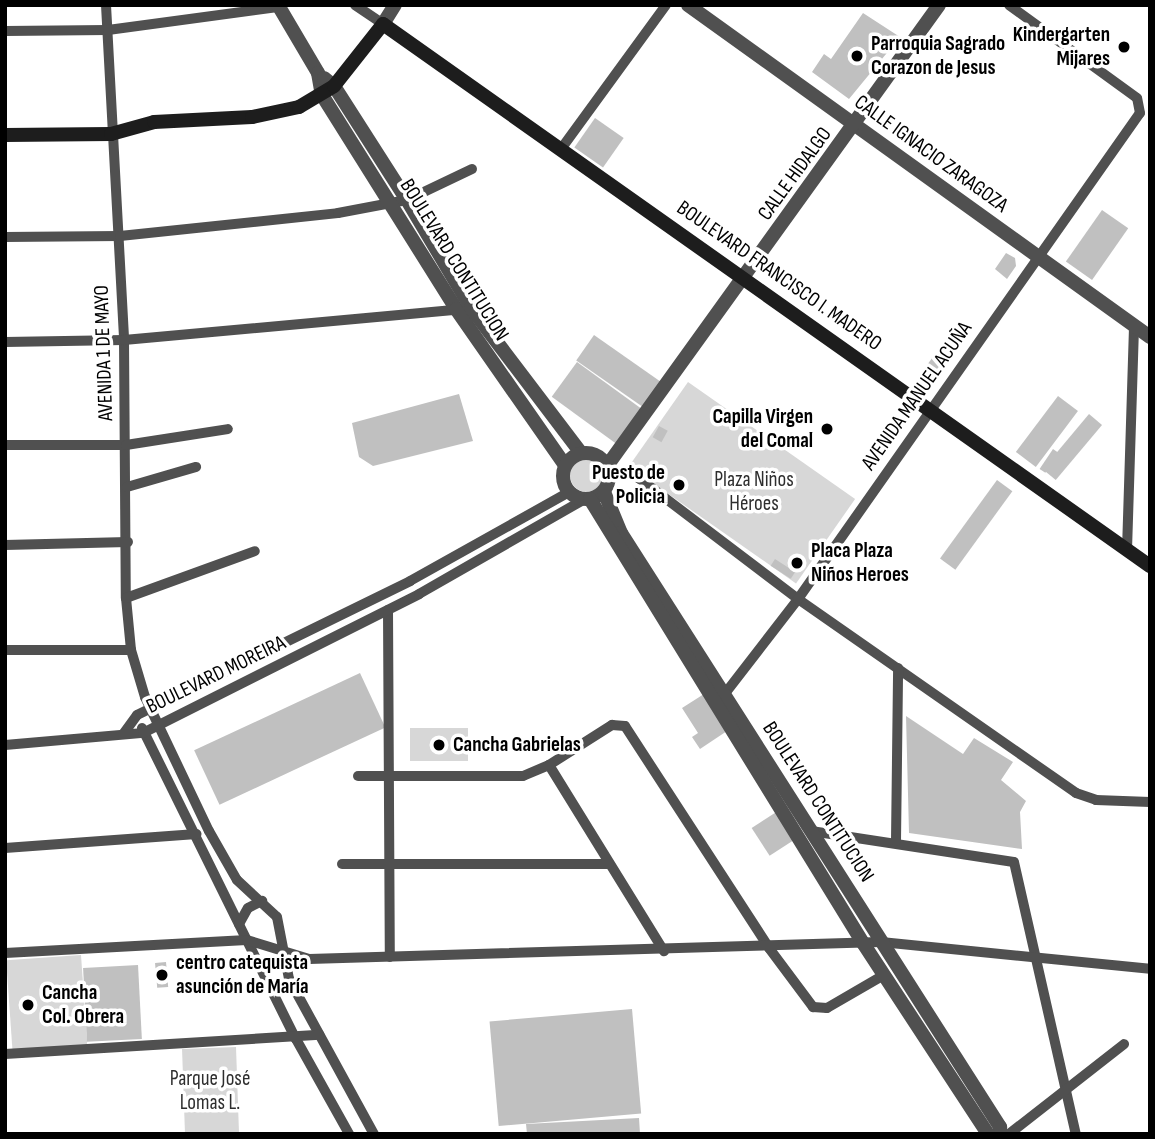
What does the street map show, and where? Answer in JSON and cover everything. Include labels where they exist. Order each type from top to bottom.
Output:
[{"type":"main road","points":[[5,135],[111,134],[154,122],[261,115],[299,107],[328,90],[383,24]]},
{"type":"main road","name":"BOULEVARD FRANCISCO I. MADERO","points":[[383,24],[1150,566]]},
{"type":"street","name":"AVENIDA 1 DE MAYO","points":[[106,5],[111,134],[120,236],[128,542],[126,598],[131,650],[145,697],[209,831],[237,880],[277,917],[289,979],[374,1134]]},
{"type":"street","points":[[355,5],[383,24],[395,5]]},
{"type":"street","points":[[561,149],[666,5]]},
{"type":"street","name":"CALLE IGNACIO ZARAGOZA","points":[[688,5],[1150,337]]},
{"type":"street","name":"CALLE HIDALGO","points":[[608,471],[856,127],[939,5]]},
{"type":"street","name":"AVENIDA MANUEL ACUÑA","points":[[721,700],[798,599],[1142,107],[1136,98],[1009,5]]},
{"type":"street","points":[[5,31],[108,30],[279,6]]},
{"type":"street","name":"BOULEVARD CONTITUCION","points":[[279,6],[328,90],[471,308],[581,453]]},
{"type":"street","points":[[5,237],[120,236],[401,202],[472,169]]},
{"type":"street","name":"BOULEVARD CONTITUCION","points":[[401,202],[456,309],[565,465]]},
{"type":"street","points":[[5,342],[124,340],[471,308]]},
{"type":"street","points":[[1126,550],[1134,326]]},
{"type":"street","points":[[5,445],[126,445],[228,429]]},
{"type":"street","points":[[581,453],[597,455],[608,471],[604,492],[587,500],[569,492],[564,484],[565,465],[581,453]]},
{"type":"street","points":[[127,487],[196,467]]},
{"type":"street","points":[[608,471],[627,472],[640,479],[798,599],[1076,793],[1096,800],[1150,802]]},
{"type":"street","name":"BOULEVARD MOREIRA","points":[[124,733],[136,715],[411,581],[569,492]]},
{"type":"street","name":"BOULEVARD CONTITUCION","points":[[604,492],[612,519],[863,943],[988,1134]]},
{"type":"street","name":"BOULEVARD CONTITUCION","points":[[587,500],[811,831],[881,942],[1009,1133]]},
{"type":"street","name":"BOULEVARD MOREIRA","points":[[124,733],[144,733],[296,657],[419,594],[587,500]]},
{"type":"street","points":[[5,545],[128,542]]},
{"type":"street","points":[[126,598],[255,551]]},
{"type":"street","points":[[411,581],[419,594]]},
{"type":"street","points":[[388,610],[390,957]]},
{"type":"street","points":[[288,642],[296,657]]},
{"type":"street","points":[[5,650],[131,650]]},
{"type":"street","points":[[244,663],[254,678]]},
{"type":"street","points":[[896,841],[898,668]]},
{"type":"street","points":[[145,697],[136,715],[144,733],[296,1039],[349,1134]]},
{"type":"street","points":[[359,776],[505,777],[549,765],[619,724],[625,726],[769,948],[813,1007],[820,1009],[884,975]]},
{"type":"street","points":[[5,745],[124,733]]},
{"type":"street","points":[[549,765],[664,951]]},
{"type":"street","points":[[5,848],[193,835],[209,831]]},
{"type":"street","points":[[811,831],[896,841],[1014,862],[1040,960],[1076,1134]]},
{"type":"street","points":[[342,864],[609,864]]},
{"type":"street","points":[[239,924],[248,908],[262,901]]},
{"type":"street","points":[[5,953],[247,940],[281,948],[309,959],[769,948],[881,942],[1150,969]]},
{"type":"street","points":[[5,1054],[296,1039],[318,1035]]},
{"type":"street","points":[[1009,1133],[1124,1044]]},
{"type":"green space","name":"Plaza Niños Héroes","points":[[688,382],[855,499],[796,583],[629,466]]},
{"type":"green space","points":[[587,458],[599,463],[604,475],[599,487],[587,492],[575,487],[570,475],[575,463]]},
{"type":"green space","name":"Cancha Gabrielas","points":[[410,728],[468,728],[468,761],[410,761]]},
{"type":"green space","points":[[81,955],[87,1047],[13,1052],[6,960]]},
{"type":"green space","name":"Parque José Lomas L.","points":[[236,1047],[239,1134],[185,1134],[182,1049]]},
{"type":"building","name":"Parroquia Sagrado Corazon de Jesus","points":[[863,13],[900,37],[849,99],[812,72],[824,54],[831,59]]},
{"type":"building","points":[[595,118],[624,138],[603,168],[574,147]]},
{"type":"building","points":[[1102,210],[1128,228],[1092,280],[1066,262]]},
{"type":"building","points":[[1006,253],[1015,258],[1016,266],[1007,279],[995,269]]},
{"type":"building","points":[[594,335],[660,381],[643,407],[576,360]]},
{"type":"building","points":[[935,354],[946,362],[930,385],[919,377]]},
{"type":"building","points":[[577,362],[645,411],[620,446],[552,397]]},
{"type":"building","points":[[459,394],[473,441],[373,466],[359,457],[352,423]]},
{"type":"building","points":[[1058,396],[1078,411],[1036,467],[1016,452]]},
{"type":"building","points":[[1089,414],[1102,425],[1056,480],[1043,469]]},
{"type":"building","points":[[659,426],[668,431],[661,442],[653,437]]},
{"type":"building","points":[[1053,449],[1059,453],[1045,473],[1040,469]]},
{"type":"building","points":[[997,480],[1012,491],[955,570],[940,558]]},
{"type":"building","points":[[775,559],[795,572],[791,579],[771,566]]},
{"type":"building","points":[[360,673],[385,727],[220,805],[194,750]]},
{"type":"building","points":[[704,694],[727,731],[700,749],[692,737],[698,733],[682,708]]},
{"type":"building","points":[[906,716],[963,754],[974,738],[1013,762],[1001,780],[1026,801],[1020,812],[1022,849],[909,833]]},
{"type":"building","points":[[781,809],[799,837],[770,856],[752,828]]},
{"type":"building","name":"centro catequista asunción de María","points":[[166,962],[168,987],[157,988],[155,963]]},
{"type":"building","points":[[138,965],[142,1039],[87,1042],[83,968]]},
{"type":"building","points":[[632,1009],[641,1114],[499,1126],[490,1021]]},
{"type":"building","points":[[639,1118],[640,1134],[527,1134],[526,1124]]},
{"type":"place","name":"Kindergarten Mijares","points":[[1124,47]]},
{"type":"place","name":"Parroquia Sagrado Corazon de Jesus","points":[[857,56]]},
{"type":"place","name":"Capilla Virgen del Comal","points":[[827,429]]},
{"type":"place","name":"Puesto de Policia","points":[[679,485]]},
{"type":"place","name":"Placa Plaza Niños Heroes","points":[[797,563]]},
{"type":"place","name":"Cancha Gabrielas","points":[[439,745]]},
{"type":"place","name":"centro catequista asunción de María","points":[[162,975]]},
{"type":"place","name":"Cancha Col. Obrera","points":[[28,1005]]}]
